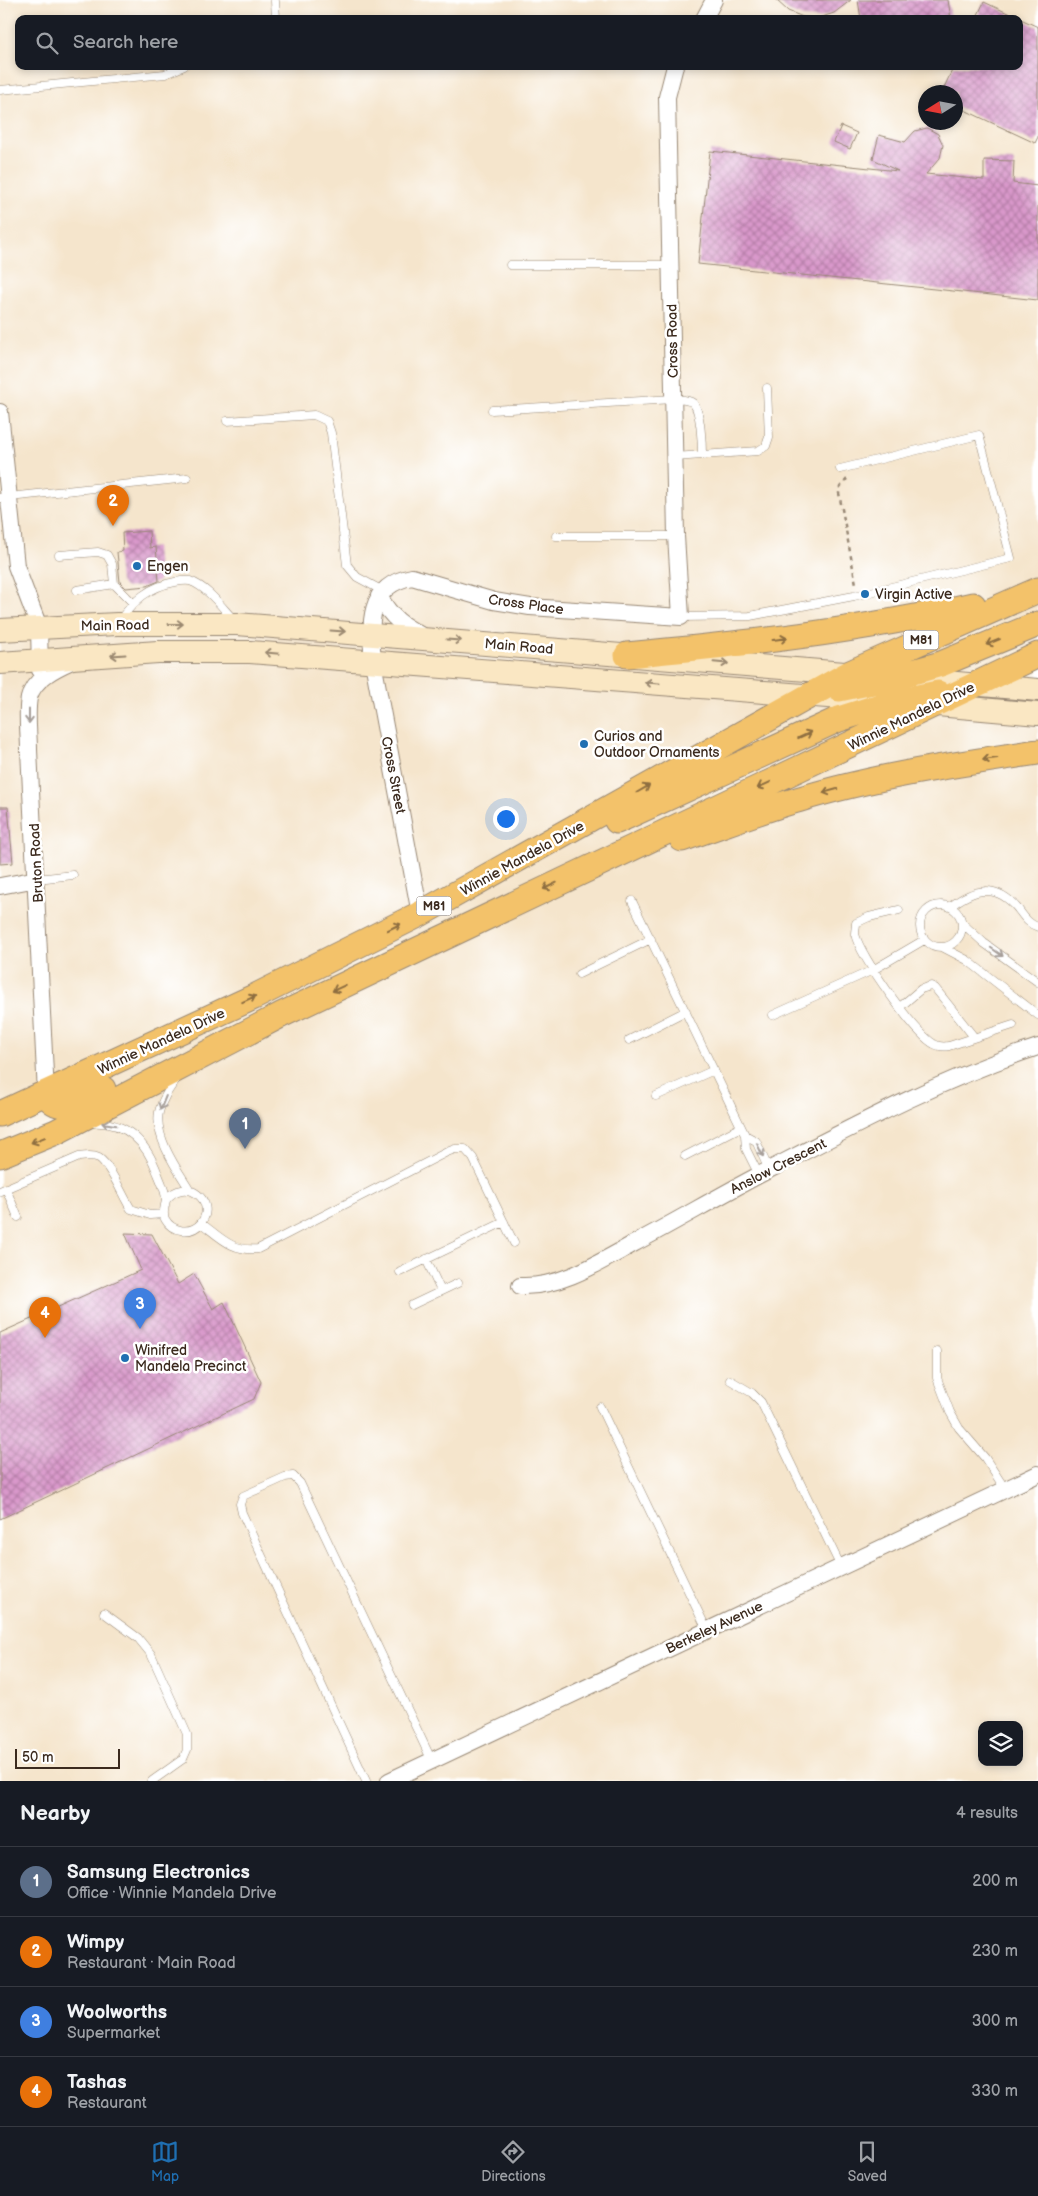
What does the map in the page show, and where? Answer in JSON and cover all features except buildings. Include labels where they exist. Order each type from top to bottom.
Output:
[{"type":"main road","points":[[627,655],[826,634],[919,617],[1037,590]]},
{"type":"main road","name":"Winnie Mandela Drive","points":[[0,1114],[254,997],[420,914],[810,694],[850,673],[1037,590]]},
{"type":"main road","name":"Main Road","points":[[0,630],[117,624],[237,624],[424,638],[850,673],[935,705],[1038,714]]},
{"type":"main road","points":[[511,864],[566,846],[665,798],[839,719],[941,664],[1038,624]]},
{"type":"main road","name":"Main Road","points":[[0,663],[40,671],[78,658],[158,652],[250,652],[810,694]]},
{"type":"main road","name":"Winnie Mandela Drive","points":[[0,1155],[70,1125],[281,1015],[1038,655]]},
{"type":"main road","points":[[810,694],[975,685],[1038,690]]},
{"type":"main road","points":[[594,865],[680,840],[797,800],[846,787],[966,763],[1038,752]]},
{"type":"main road","points":[[46,1094],[50,1100],[59,1106],[69,1105],[262,1014],[281,1015]]},
{"type":"street","points":[[706,15],[714,0]]},
{"type":"street","name":"Cross Road","points":[[674,70],[667,97],[676,536],[681,617]]},
{"type":"street","points":[[0,412],[4,498],[16,566],[39,627],[40,671]]},
{"type":"street","name":"Cross Place","points":[[381,593],[404,579],[412,578],[485,599],[530,607],[681,617]]},
{"type":"street","points":[[371,634],[373,612],[381,593]]},
{"type":"street","points":[[381,593],[388,611],[398,622],[424,638]]},
{"type":"street","name":"Cross Street","points":[[371,634],[373,662],[420,914]]},
{"type":"street","name":"Bruton Road","points":[[40,671],[29,698],[29,750],[37,878],[46,1094]]},
{"type":"street","points":[[0,886],[37,878]]},
{"type":"street","name":"Anslow Crescent","points":[[520,1286],[542,1284],[595,1264],[764,1173],[908,1099],[978,1068],[1038,1047]]},
{"type":"street","name":"Berkeley Avenue","points":[[389,1781],[1038,1474]]},
{"type":"lane","points":[[275,2],[276,15]]},
{"type":"lane","points":[[0,90],[165,74],[174,70]]},
{"type":"lane","points":[[510,264],[670,265]]},
{"type":"lane","points":[[674,456],[758,451],[766,446],[769,437],[766,388]]},
{"type":"lane","points":[[492,410],[673,399],[693,403],[697,411],[702,455]]},
{"type":"lane","points":[[227,421],[314,414],[328,421],[331,432],[347,565],[357,577],[381,593]]},
{"type":"lane","points":[[681,617],[750,616],[854,596],[1011,558],[979,435],[840,469]]},
{"type":"lane","points":[[4,498],[187,478]]},
{"type":"lane","points":[[556,536],[676,536]]},
{"type":"lane","points":[[59,554],[98,552],[107,555],[112,564],[114,584],[133,603]]},
{"type":"lane","points":[[117,624],[133,603],[144,593],[157,587],[189,581],[215,599],[237,624]]},
{"type":"lane","points":[[77,590],[114,584]]},
{"type":"lane","points":[[37,878],[73,875]]},
{"type":"lane","points":[[950,907],[963,896],[972,892],[996,891],[1012,903],[1032,925],[1038,927]]},
{"type":"lane","points":[[632,901],[745,1135],[746,1149],[764,1173]]},
{"type":"lane","points":[[944,948],[950,946],[960,936],[962,923],[960,916],[950,907],[936,906],[924,913],[920,926],[924,940],[968,960],[1037,1012]]},
{"type":"lane","points":[[899,910],[868,917],[856,923],[855,934],[873,970],[900,1007],[928,1040],[935,1045],[949,1046],[1013,1025]]},
{"type":"lane","points":[[962,923],[984,943],[1038,982]]},
{"type":"lane","points":[[579,974],[651,939]]},
{"type":"lane","points":[[773,1016],[873,970],[924,940]]},
{"type":"lane","points":[[900,1007],[921,989],[931,986],[936,988],[974,1038]]},
{"type":"lane","points":[[629,1040],[686,1011]]},
{"type":"lane","points":[[188,1062],[165,1096],[159,1111],[158,1123],[159,1132],[174,1164],[190,1190]]},
{"type":"lane","points":[[656,1096],[714,1070]]},
{"type":"lane","points":[[70,1125],[98,1122],[125,1128],[138,1138],[155,1165],[166,1200],[164,1214],[166,1220],[176,1229],[190,1230],[201,1222],[205,1210],[204,1203],[196,1192],[176,1190],[166,1200]]},
{"type":"lane","points":[[685,1156],[740,1127]]},
{"type":"lane","points":[[745,1135],[756,1141],[764,1173]]},
{"type":"lane","points":[[201,1222],[232,1246],[246,1250],[258,1248],[447,1152],[459,1148],[465,1149],[472,1158],[514,1243]]},
{"type":"lane","points":[[18,1216],[3,1190],[79,1157],[91,1156],[105,1163],[131,1209],[150,1216],[164,1214]]},
{"type":"lane","points":[[400,1272],[504,1222]]},
{"type":"lane","points":[[426,1259],[441,1291]]},
{"type":"lane","points":[[412,1305],[458,1283]]},
{"type":"lane","points":[[937,1351],[937,1378],[950,1412],[959,1428],[985,1458],[1005,1489]]},
{"type":"lane","points":[[730,1380],[752,1393],[761,1402],[841,1567]]},
{"type":"lane","points":[[600,1407],[708,1630]]},
{"type":"lane","points":[[366,1781],[242,1513],[240,1504],[243,1496],[284,1477],[293,1476],[304,1491],[432,1761]]},
{"type":"lane","points":[[104,1613],[138,1638],[151,1654],[187,1734],[187,1750],[183,1759],[152,1781]]},
{"type":"path","points":[[854,596],[857,589],[839,493],[844,481],[866,463]]},
{"type":"place","name":"Wimpy","points":[[113,526]]},
{"type":"place","name":"Engen","points":[[137,566]]},
{"type":"place","name":"Virgin Active","points":[[865,594]]},
{"type":"place","name":"Curios and Outdoor Ornaments","points":[[584,744]]},
{"type":"place","name":"Samsung Electronics","points":[[245,1149]]},
{"type":"place","name":"Woolworths","points":[[140,1329]]},
{"type":"place","name":"Tashas","points":[[45,1338]]},
{"type":"place","name":"Winifred Mandela Precinct","points":[[125,1358]]}]
